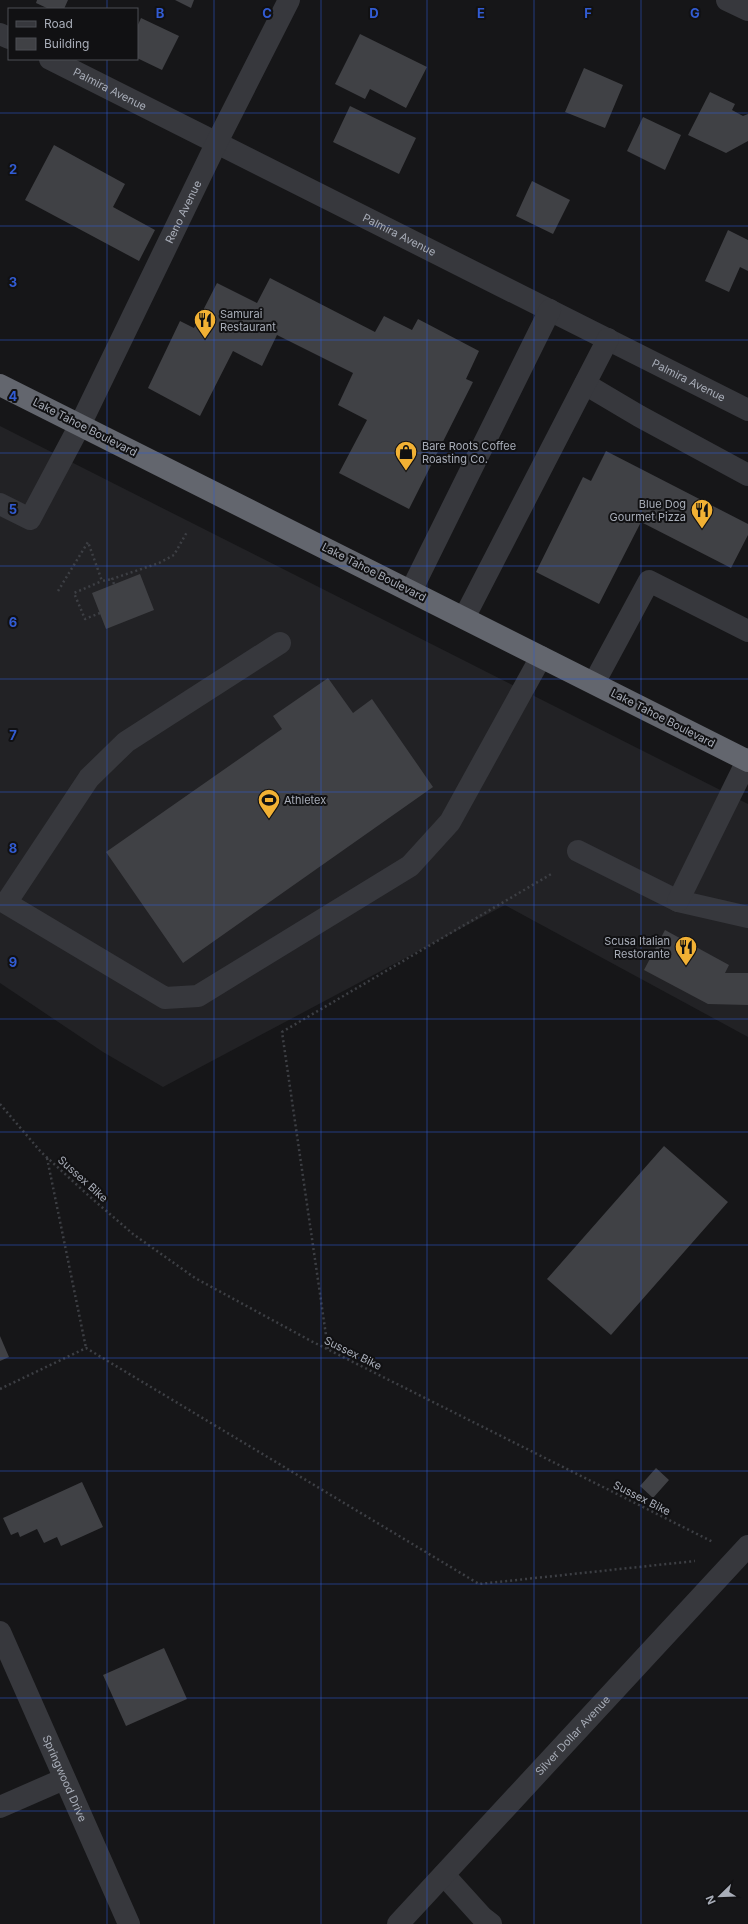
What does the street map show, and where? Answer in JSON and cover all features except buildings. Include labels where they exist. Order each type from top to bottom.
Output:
[{"type":"highway","name":"Lake Tahoe Boulevard","points":[[0,385],[748,760]]},
{"type":"street","name":"Reno Avenue","points":[[0,504],[30,519],[80,425],[217,142],[289,0]]},
{"type":"street","points":[[727,0],[748,10]]},
{"type":"street","name":"Palmira Avenue","points":[[52,60],[748,410]]},
{"type":"street","points":[[411,591],[550,310]]},
{"type":"street","points":[[464,618],[608,339]]},
{"type":"street","points":[[585,384],[639,416],[748,475]]},
{"type":"street","points":[[594,683],[650,581],[748,631]]},
{"type":"street","points":[[280,643],[126,742],[89,778],[6,904],[165,998],[198,996],[410,866],[450,822],[540,656]]},
{"type":"street","points":[[678,902],[748,760]]},
{"type":"street","points":[[578,851],[678,902],[748,917]]},
{"type":"street","name":"Silver Dollar Avenue","points":[[398,1924],[745,1554]]},
{"type":"street","name":"Springwood Drive","points":[[0,1632],[128,1924]]},
{"type":"street","points":[[0,1807],[64,1779]]},
{"type":"street","points":[[444,1875],[482,1917],[491,1924]]},
{"type":"path","points":[[100,613],[85,619],[74,593],[159,563],[174,555],[187,532]]},
{"type":"path","points":[[58,590],[88,542],[102,582]]},
{"type":"path","points":[[112,579],[114,584]]},
{"type":"path","points":[[328,1349],[282,1032],[553,873]]},
{"type":"path","name":"Sussex Bike","points":[[0,1104],[47,1158],[89,1196],[133,1234],[195,1278],[328,1349],[745,1554]]},
{"type":"path","points":[[47,1158],[86,1348],[479,1584],[745,1554]]},
{"type":"path","points":[[0,1389],[86,1348]]},
{"type":"shaded area","points":[[0,426],[748,804],[748,1037],[505,905],[163,1087],[103,1052],[0,983]]},
{"type":"place","name":"Samurai Restaurant","points":[[205,340]]},
{"type":"place","name":"Bare Roots Coffee Roasting Co.","points":[[406,472]]},
{"type":"place","name":"Blue Dog Gourmet Pizza","points":[[702,530]]},
{"type":"place","name":"Athletex","points":[[269,820]]},
{"type":"place","name":"Scusa Italian Restorante","points":[[686,966]]}]
